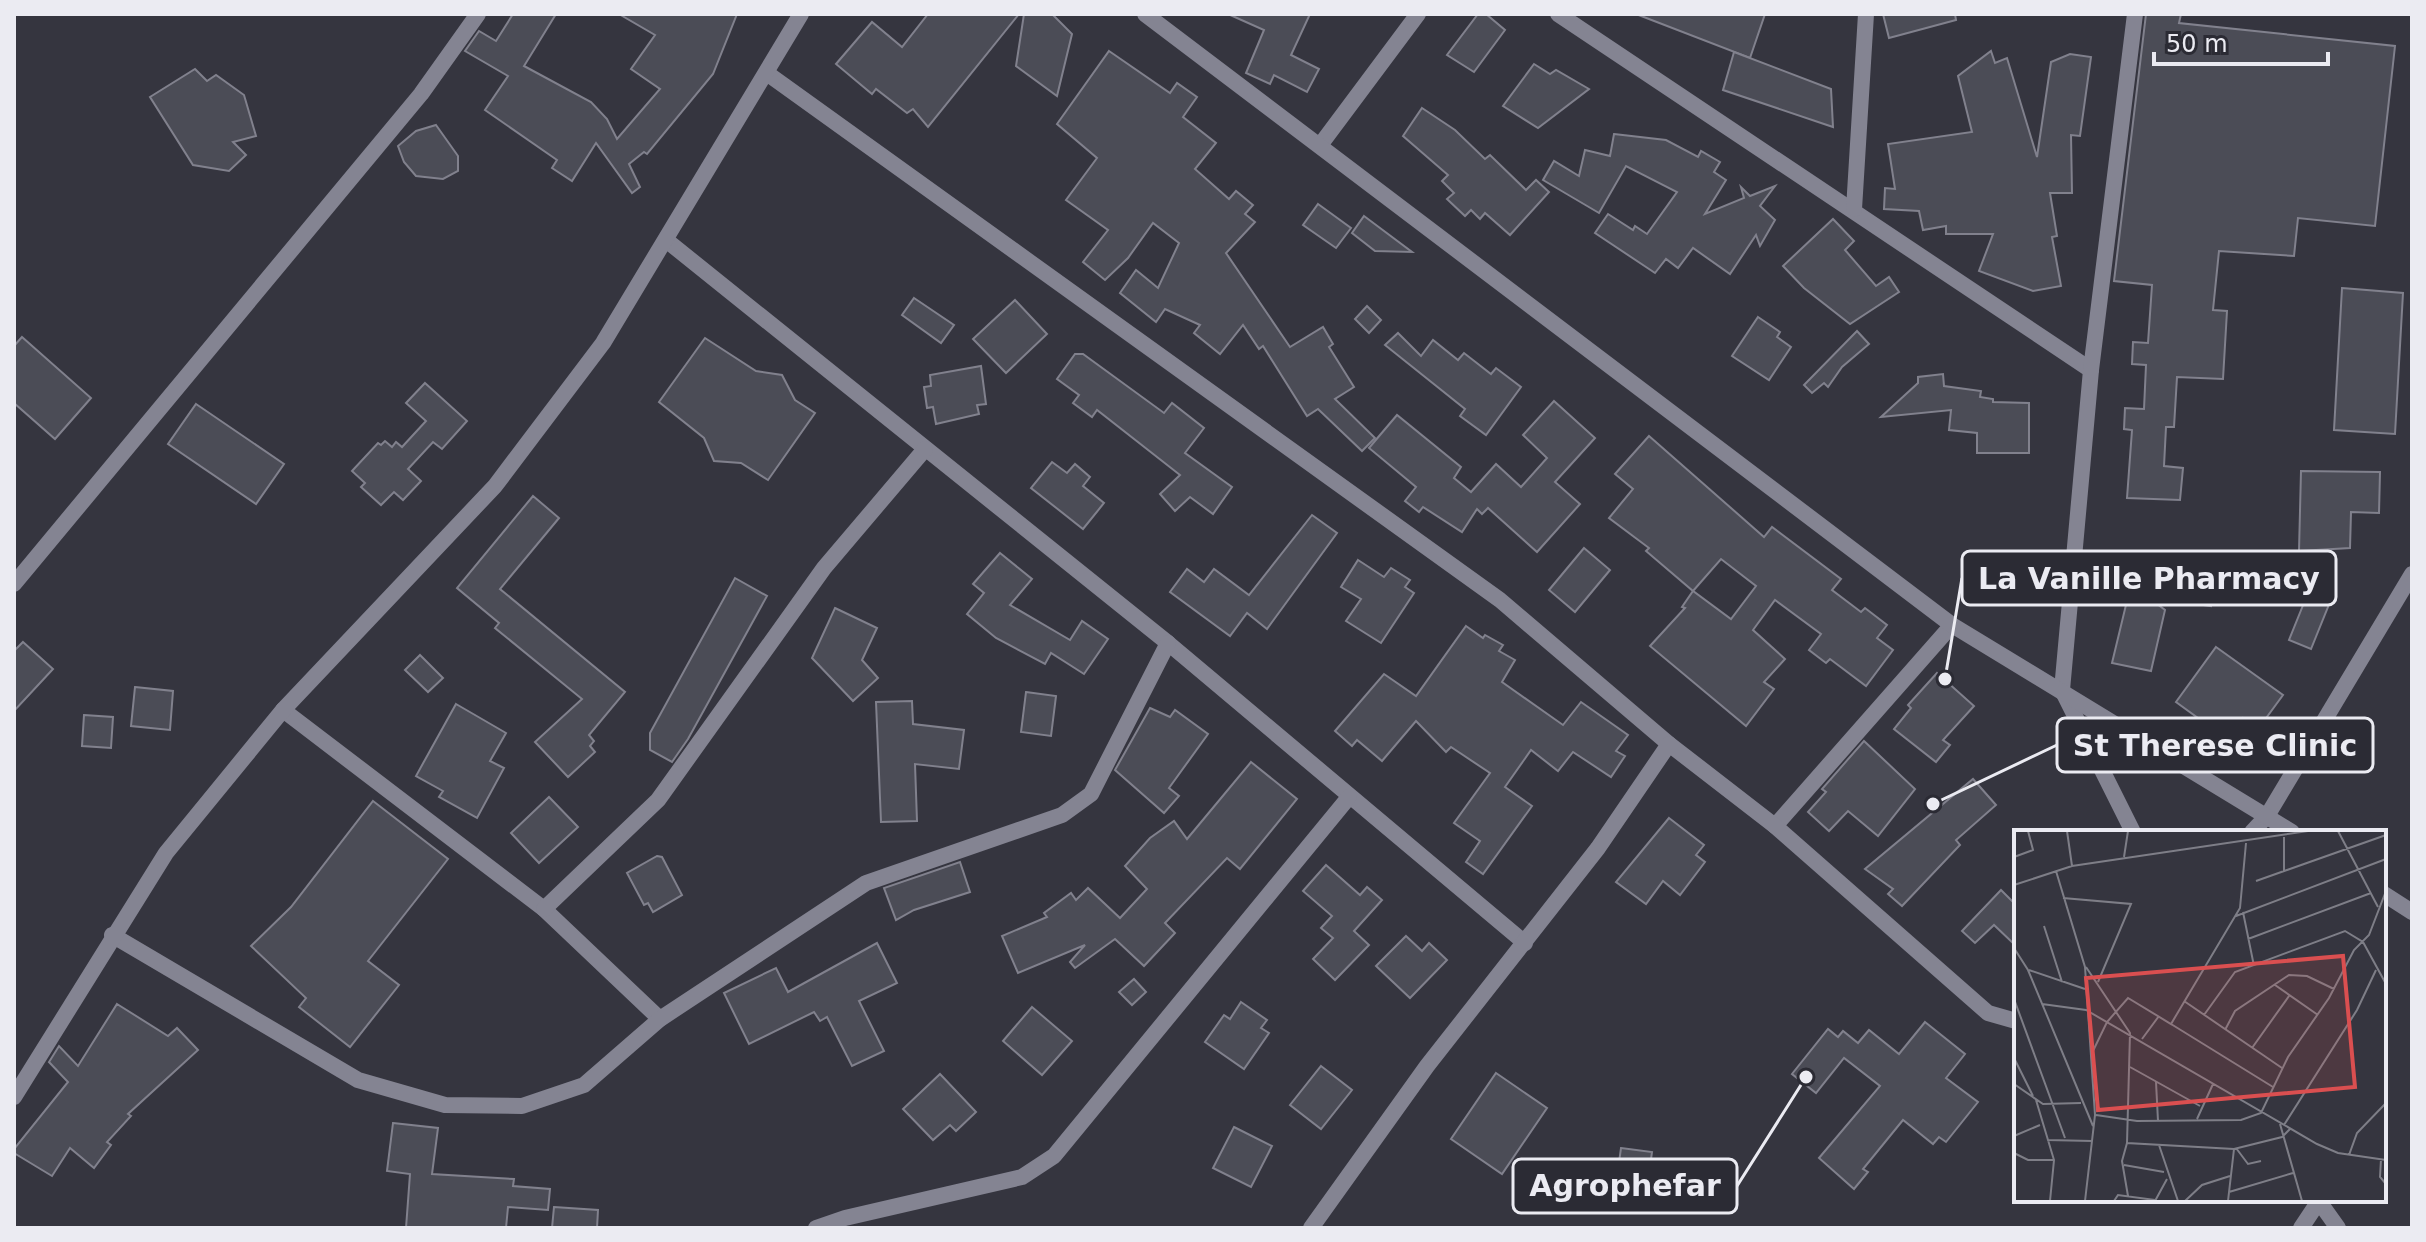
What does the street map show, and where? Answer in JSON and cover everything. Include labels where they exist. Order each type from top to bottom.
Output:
[{"type":"street","points":[[14,584],[421,94],[478,14]]},
{"type":"street","points":[[14,1097],[112,935],[166,853],[283,710],[495,486],[603,343],[768,74],[801,14]]},
{"type":"street","points":[[1145,14],[1321,144],[1952,625],[2289,830]]},
{"type":"street","points":[[1321,144],[1418,14]]},
{"type":"street","points":[[1558,14],[2091,370]]},
{"type":"street","points":[[1854,209],[1866,14]]},
{"type":"street","points":[[2132,830],[2062,690],[2091,370],[2135,14]]},
{"type":"street","points":[[768,74],[1500,600],[1669,744],[1775,826],[1988,1013],[2014,1020]]},
{"type":"street","points":[[666,240],[1168,643],[1525,943]]},
{"type":"street","points":[[544,909],[658,800],[824,568],[925,449]]},
{"type":"street","points":[[2254,830],[2267,816],[2412,574]]},
{"type":"street","points":[[1775,826],[1952,625]]},
{"type":"street","points":[[112,935],[358,1080],[445,1105],[522,1106],[584,1085],[660,1019],[866,883],[1062,815],[1082,801],[1091,794],[1168,643]]},
{"type":"street","points":[[283,710],[544,909],[660,1019]]},
{"type":"street","points":[[1311,1228],[1427,1066],[1598,848],[1669,744]]},
{"type":"street","points":[[816,1228],[1022,1177],[1054,1156],[1349,797]]},
{"type":"street","points":[[2386,895],[2412,912]]},
{"type":"street","points":[[2301,1228],[2318,1202]]},
{"type":"street","points":[[2320,1202],[2338,1228]]},
{"type":"building","points":[[513,14],[556,14],[524,66],[591,102],[607,119],[617,139],[660,89],[631,69],[655,35],[619,14],[737,14],[713,74],[647,154],[644,152],[629,164],[640,187],[632,193],[596,143],[572,181],[552,168],[557,160],[485,110],[508,76],[465,51],[479,31],[496,41]]},
{"type":"building","points":[[928,14],[1019,14],[928,127],[913,109],[907,113],[876,89],[872,94],[836,64],[872,22],[902,47]]},
{"type":"building","points":[[1024,14],[1052,14],[1072,34],[1057,96],[1016,66]]},
{"type":"building","points":[[1228,14],[1310,14],[1291,55],[1319,69],[1307,92],[1274,75],[1270,84],[1246,73],[1264,30]]},
{"type":"building","points":[[1478,14],[1486,14],[1505,30],[1474,72],[1447,55]]},
{"type":"building","points":[[1636,14],[1765,14],[1750,58]]},
{"type":"building","points":[[1883,14],[1955,14],[1956,20],[1889,38]]},
{"type":"building","points":[[2146,14],[2181,14],[2179,23],[2395,46],[2375,226],[2298,218],[2294,256],[2219,251],[2213,310],[2227,311],[2223,379],[2177,377],[2174,427],[2166,427],[2164,466],[2183,468],[2180,500],[2127,498],[2132,430],[2124,429],[2125,408],[2144,409],[2146,365],[2132,364],[2133,342],[2148,343],[2152,285],[2114,281]]},
{"type":"building","points":[[1109,51],[1170,93],[1177,83],[1197,97],[1183,117],[1216,143],[1195,169],[1229,199],[1236,191],[1253,205],[1245,214],[1255,222],[1226,253],[1290,347],[1323,327],[1333,344],[1329,347],[1354,387],[1335,399],[1375,438],[1362,451],[1318,409],[1307,416],[1263,346],[1259,349],[1243,325],[1220,354],[1194,333],[1200,325],[1165,309],[1156,322],[1120,293],[1136,270],[1158,288],[1179,243],[1153,223],[1128,258],[1105,280],[1083,262],[1108,230],[1066,200],[1097,158],[1057,124]]},
{"type":"building","points":[[1991,51],[1995,63],[2007,58],[2037,157],[2051,62],[2070,54],[2091,57],[2080,136],[2071,135],[2072,193],[2050,193],[2057,236],[2052,237],[2061,286],[2033,291],[1979,271],[1993,234],[1946,234],[1946,226],[1923,230],[1919,211],[1884,209],[1885,188],[1895,189],[1888,144],[1972,132],[1958,76]]},
{"type":"building","points":[[1734,52],[1831,89],[1833,127],[1723,90]]},
{"type":"building","points":[[1534,64],[1550,74],[1556,70],[1589,89],[1538,128],[1503,106]]},
{"type":"building","points":[[195,69],[207,81],[216,75],[244,95],[256,136],[233,142],[246,155],[229,171],[193,165],[150,97]]},
{"type":"building","points":[[1422,108],[1455,130],[1485,159],[1490,155],[1526,190],[1536,180],[1549,192],[1510,235],[1485,213],[1480,219],[1471,210],[1465,216],[1447,199],[1454,193],[1442,181],[1448,175],[1403,136]]},
{"type":"building","points":[[436,125],[458,156],[458,171],[443,179],[416,176],[404,162],[398,146],[416,131]]},
{"type":"building","points":[[1614,134],[1666,140],[1698,157],[1701,151],[1720,162],[1714,172],[1726,180],[1705,214],[1744,198],[1741,187],[1750,196],[1775,186],[1760,206],[1775,220],[1760,246],[1756,235],[1730,274],[1693,248],[1678,268],[1666,259],[1655,273],[1595,233],[1608,214],[1633,230],[1635,226],[1647,234],[1677,192],[1626,166],[1599,213],[1543,180],[1554,161],[1579,176],[1585,150],[1610,156]]},
{"type":"building","points":[[1318,204],[1351,228],[1336,248],[1303,225]]},
{"type":"building","points":[[1364,216],[1412,252],[1375,251],[1352,233]]},
{"type":"building","points":[[1833,219],[1854,241],[1845,250],[1876,286],[1889,277],[1899,292],[1850,324],[1804,288],[1783,266]]},
{"type":"building","points":[[2342,288],[2403,293],[2395,434],[2334,430]]},
{"type":"building","points":[[914,298],[954,325],[941,343],[902,315]]},
{"type":"building","points":[[1015,300],[1047,334],[1006,373],[973,339]]},
{"type":"building","points":[[1367,306],[1381,320],[1369,333],[1355,319]]},
{"type":"building","points":[[1758,317],[1780,332],[1777,337],[1791,347],[1769,380],[1732,356]]},
{"type":"building","points":[[1857,331],[1869,344],[1842,367],[1828,387],[1824,383],[1812,393],[1804,385]]},
{"type":"building","points":[[1398,333],[1421,356],[1433,340],[1458,360],[1464,353],[1491,374],[1496,368],[1521,387],[1486,435],[1460,416],[1465,409],[1385,345]]},
{"type":"building","points":[[22,337],[91,398],[55,439],[14,403],[14,346]]},
{"type":"building","points":[[705,338],[756,371],[782,375],[795,400],[815,413],[768,480],[741,463],[714,461],[704,438],[659,402]]},
{"type":"building","points":[[1075,354],[1083,354],[1164,413],[1172,403],[1204,428],[1185,453],[1232,487],[1213,514],[1190,497],[1175,511],[1160,494],[1180,475],[1097,410],[1092,417],[1073,403],[1079,395],[1057,379]]},
{"type":"building","points":[[981,366],[986,404],[977,405],[979,414],[936,424],[933,407],[927,408],[924,387],[931,386],[930,375]]},
{"type":"building","points":[[1943,374],[1944,386],[1981,391],[1980,397],[1993,399],[1993,402],[2029,403],[2029,453],[1977,453],[1977,433],[1949,430],[1951,410],[1881,417],[1918,383],[1918,377]]},
{"type":"building","points":[[425,383],[467,421],[442,449],[433,442],[408,469],[421,481],[403,500],[394,492],[381,505],[361,487],[365,483],[352,471],[378,443],[381,445],[385,441],[392,447],[396,442],[402,447],[426,421],[406,403]]},
{"type":"building","points":[[1554,401],[1595,438],[1555,482],[1580,504],[1537,552],[1488,508],[1482,514],[1477,509],[1462,532],[1423,507],[1419,512],[1405,501],[1416,487],[1369,448],[1397,415],[1461,467],[1454,478],[1471,492],[1496,464],[1521,487],[1547,458],[1523,435]]},
{"type":"building","points":[[196,404],[284,464],[256,504],[168,444]]},
{"type":"building","points":[[1649,436],[1764,537],[1772,527],[1841,579],[1832,590],[1861,612],[1865,608],[1887,625],[1877,638],[1893,650],[1866,686],[1830,659],[1826,663],[1809,650],[1821,634],[1775,600],[1753,630],[1785,659],[1764,682],[1774,689],[1746,726],[1650,646],[1685,608],[1682,607],[1693,591],[1646,551],[1649,548],[1609,518],[1633,489],[1615,474]],"holes":[[[1721,559],[1756,586],[1731,619],[1693,591]]]},
{"type":"building","points":[[1052,462],[1067,473],[1075,464],[1090,477],[1083,486],[1104,503],[1083,529],[1031,488]]},
{"type":"building","points":[[2301,471],[2380,472],[2379,513],[2351,512],[2350,548],[2299,551]]},
{"type":"building","points":[[533,496],[559,518],[500,589],[625,692],[589,735],[594,741],[590,746],[595,752],[568,777],[535,742],[582,699],[495,628],[499,623],[457,588]]},
{"type":"building","points":[[1312,515],[1337,533],[1267,629],[1247,613],[1230,636],[1170,592],[1187,569],[1204,582],[1214,569],[1249,595]]},
{"type":"building","points":[[1584,548],[1610,570],[1575,612],[1549,590]]},
{"type":"building","points":[[2123,552],[2198,562],[2197,570],[2216,573],[2211,606],[2148,597],[2165,610],[2151,671],[2112,663],[2132,580],[2119,579]]},
{"type":"building","points":[[1000,553],[1032,579],[1010,605],[1070,640],[1082,621],[1108,639],[1084,674],[1051,653],[1045,664],[996,638],[967,614],[984,593],[973,584]]},
{"type":"building","points":[[1358,560],[1384,577],[1391,568],[1410,580],[1405,587],[1414,593],[1381,643],[1346,621],[1361,599],[1341,587]]},
{"type":"building","points":[[735,578],[767,596],[688,739],[672,762],[650,750],[650,733]]},
{"type":"building","points":[[2310,588],[2332,597],[2311,649],[2289,640]]},
{"type":"building","points":[[835,608],[877,628],[862,660],[878,678],[853,701],[812,658]]},
{"type":"building","points":[[1466,626],[1483,638],[1485,635],[1503,645],[1499,651],[1515,660],[1502,682],[1563,725],[1581,702],[1628,735],[1616,751],[1625,756],[1611,777],[1573,752],[1558,771],[1531,750],[1505,787],[1532,806],[1483,874],[1466,862],[1480,841],[1454,823],[1490,773],[1451,747],[1446,752],[1416,721],[1382,761],[1357,740],[1352,746],[1335,731],[1384,674],[1416,696]]},
{"type":"building","points":[[23,642],[53,669],[14,711],[14,651]]},
{"type":"building","points":[[2216,647],[2283,695],[2258,729],[2243,718],[2227,739],[2176,702]]},
{"type":"building","points":[[420,655],[443,678],[428,692],[405,670]]},
{"type":"building","points":[[1937,673],[1974,706],[1943,740],[1950,745],[1936,762],[1894,729],[1911,708],[1908,705]]},
{"type":"building","points":[[135,687],[173,691],[170,730],[131,726]]},
{"type":"building","points":[[1026,692],[1056,696],[1051,736],[1021,732]]},
{"type":"building","points":[[912,701],[913,724],[964,730],[959,769],[915,764],[917,821],[881,822],[876,702]]},
{"type":"building","points":[[456,704],[506,733],[490,761],[504,768],[477,818],[439,797],[443,791],[416,776]]},
{"type":"building","points":[[1150,708],[1170,717],[1175,710],[1208,734],[1169,788],[1179,796],[1164,813],[1115,770]]},
{"type":"building","points":[[84,715],[113,717],[111,748],[82,746]]},
{"type":"building","points":[[1864,741],[1915,789],[1878,836],[1848,811],[1829,831],[1808,812],[1826,792],[1822,789]]},
{"type":"building","points":[[1251,762],[1297,799],[1240,869],[1227,858],[1165,923],[1175,933],[1144,966],[1115,939],[1075,968],[1070,962],[1085,945],[1018,973],[1002,936],[1047,917],[1044,913],[1071,893],[1076,900],[1088,888],[1120,918],[1147,889],[1125,866],[1150,838],[1174,821],[1187,839]]},
{"type":"building","points":[[1973,779],[1996,805],[1956,840],[1960,845],[1902,906],[1888,894],[1893,889],[1865,869]]},
{"type":"building","points":[[549,797],[578,827],[539,863],[511,833]]},
{"type":"building","points":[[373,801],[448,859],[368,961],[399,985],[350,1047],[299,1007],[306,998],[251,946],[291,907]]},
{"type":"building","points":[[1669,818],[1704,845],[1696,855],[1705,862],[1680,895],[1663,881],[1646,904],[1616,882]]},
{"type":"building","points":[[657,856],[662,857],[682,895],[653,912],[648,903],[644,905],[627,873]]},
{"type":"building","points":[[960,862],[970,892],[914,910],[896,920],[884,888]]},
{"type":"building","points":[[1326,865],[1360,895],[1367,887],[1382,900],[1354,931],[1369,945],[1335,980],[1313,959],[1333,938],[1321,928],[1332,916],[1303,891]]},
{"type":"building","points":[[2001,890],[2014,903],[2014,944],[1994,925],[1975,943],[1962,931]]},
{"type":"building","points":[[1406,936],[1422,951],[1429,943],[1447,960],[1410,998],[1376,966]]},
{"type":"building","points":[[877,943],[897,983],[859,1001],[884,1051],[852,1066],[827,1017],[820,1021],[814,1012],[749,1044],[724,993],[776,968],[788,992]]},
{"type":"building","points":[[1134,979],[1146,992],[1132,1005],[1119,992]]},
{"type":"building","points":[[1241,1002],[1267,1020],[1261,1028],[1269,1033],[1244,1069],[1205,1042],[1224,1015],[1230,1019]]},
{"type":"building","points":[[117,1004],[168,1036],[177,1028],[198,1050],[128,1114],[131,1116],[107,1142],[111,1145],[94,1168],[70,1148],[52,1176],[14,1153],[14,1149],[68,1082],[49,1062],[59,1046],[78,1066]]},
{"type":"building","points":[[1032,1007],[1072,1041],[1042,1075],[1003,1041]]},
{"type":"building","points":[[1925,1022],[1965,1054],[1946,1078],[1978,1102],[1946,1142],[1939,1137],[1933,1144],[1903,1120],[1863,1169],[1868,1172],[1854,1189],[1819,1158],[1880,1086],[1844,1058],[1816,1093],[1792,1074],[1828,1029],[1838,1037],[1843,1031],[1858,1043],[1869,1030],[1899,1054]]},
{"type":"building","points":[[1321,1066],[1352,1090],[1321,1129],[1290,1105]]},
{"type":"building","points":[[1496,1073],[1547,1108],[1502,1174],[1451,1139]]},
{"type":"building","points":[[940,1074],[976,1112],[956,1131],[950,1125],[933,1140],[903,1109]]},
{"type":"building","points":[[393,1123],[438,1128],[432,1174],[514,1179],[513,1186],[550,1189],[548,1210],[508,1207],[506,1228],[406,1228],[410,1174],[387,1171]]},
{"type":"building","points":[[1234,1127],[1272,1146],[1251,1187],[1213,1168]]},
{"type":"building","points":[[1621,1148],[1652,1152],[1647,1188],[1616,1184]]},
{"type":"building","points":[[554,1207],[598,1210],[597,1228],[552,1228]]},
{"type":"place","name":"La Vanille Pharmacy","points":[[1945,679]]},
{"type":"place","name":"St Therese Clinic","points":[[1933,804]]},
{"type":"place","name":"Agrophefar","points":[[1806,1077]]}]
